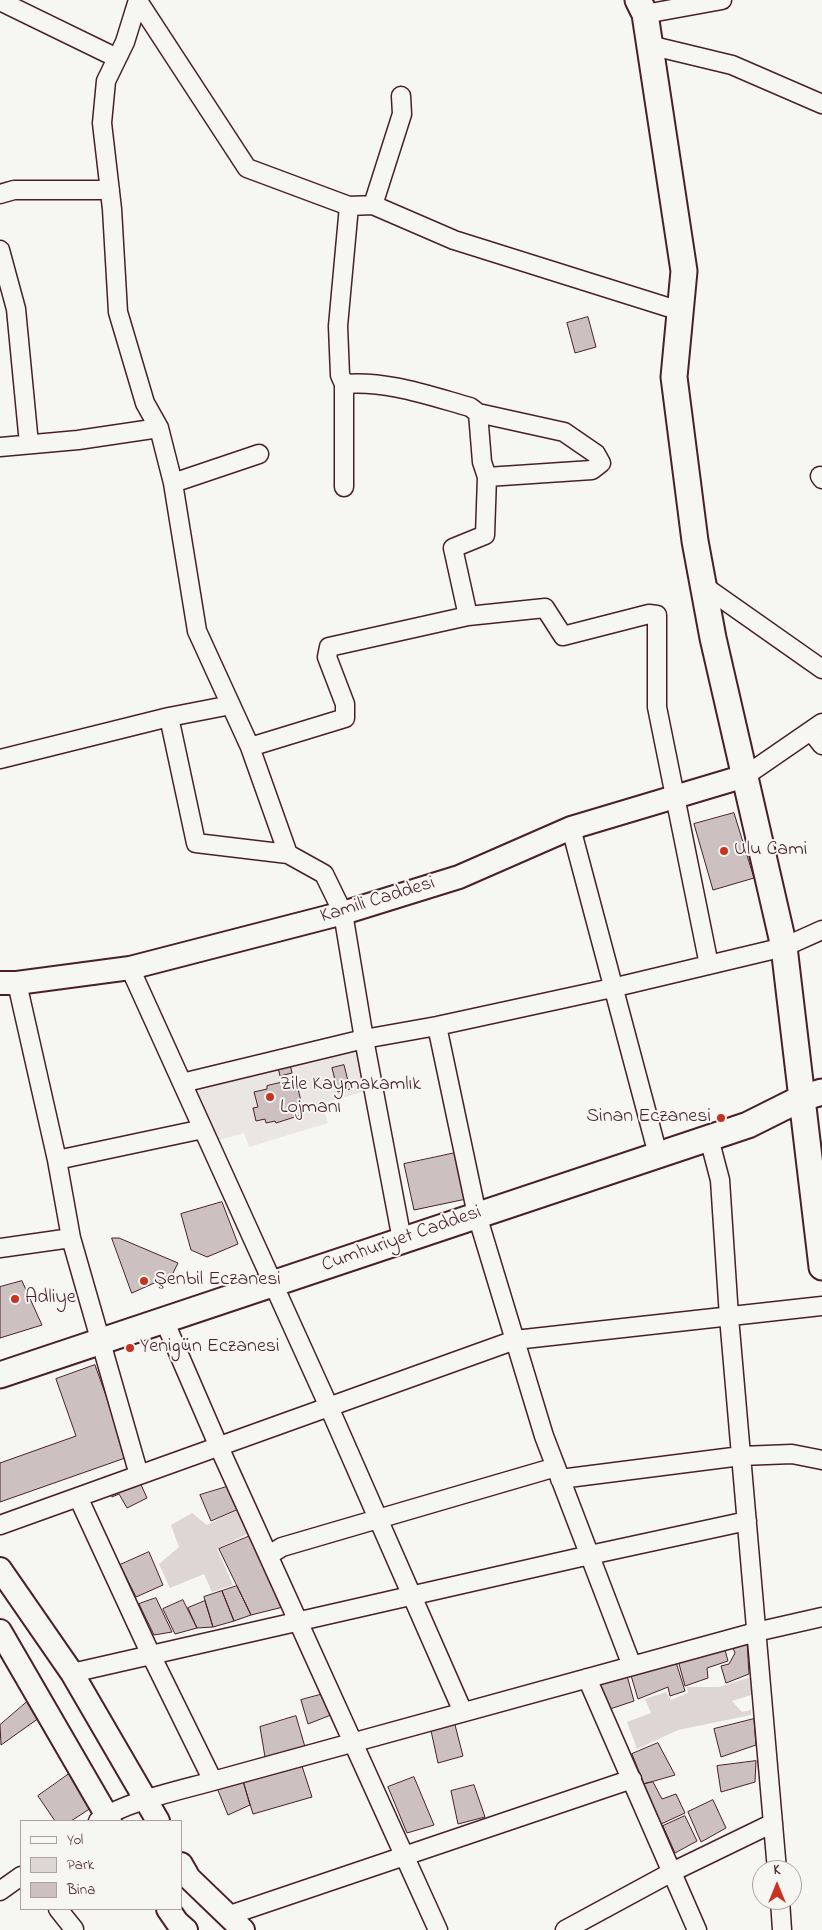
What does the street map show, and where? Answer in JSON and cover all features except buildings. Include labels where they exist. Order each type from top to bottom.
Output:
[{"type":"main road","points":[[641,7],[649,45],[684,271],[674,377],[695,541],[713,638],[784,947],[812,1095],[822,1267]]},
{"type":"main road","name":"Cumhuriyet Caddesi","points":[[0,1375],[748,1125],[812,1095]]},
{"type":"street","points":[[138,0],[125,42],[106,81],[102,123],[110,190],[118,312],[145,403],[159,428],[173,482],[198,631],[250,747],[288,854]]},
{"type":"street","points":[[138,0],[247,168],[349,206],[373,205],[454,240],[680,311]]},
{"type":"street","points":[[641,7],[722,0]]},
{"type":"street","points":[[0,1],[117,58]]},
{"type":"street","points":[[649,45],[732,65],[822,104]]},
{"type":"street","points":[[373,205],[402,114],[401,96]]},
{"type":"street","points":[[0,194],[14,190],[110,190]]},
{"type":"street","points":[[344,487],[344,384],[340,375],[338,326],[349,206]]},
{"type":"street","points":[[0,250],[16,309],[29,444]]},
{"type":"street","points":[[344,384],[360,382],[409,390],[470,407],[478,413],[564,432],[596,454],[601,463],[592,470],[488,476]]},
{"type":"street","points":[[468,616],[453,548],[485,535],[488,476],[482,462],[478,413]]},
{"type":"street","points":[[0,448],[78,440],[159,428]]},
{"type":"street","points":[[173,482],[259,454]]},
{"type":"street","points":[[704,586],[822,669]]},
{"type":"street","points":[[250,747],[345,718],[345,704],[327,657],[329,647],[468,616],[545,608],[563,636],[649,614],[657,615],[657,707],[709,965]]},
{"type":"street","points":[[0,759],[169,717],[231,705]]},
{"type":"street","points":[[169,717],[196,843],[288,854],[324,874],[343,913],[364,1039],[402,1240]]},
{"type":"street","points":[[745,776],[816,727],[822,745]]},
{"type":"street","name":"Kamili Caddesi","points":[[8,983],[130,968],[343,913],[459,877],[571,828],[745,776]]},
{"type":"street","points":[[571,828],[612,988],[658,1155]]},
{"type":"street","points":[[182,1084],[364,1039],[437,1026],[612,988],[784,947],[822,930]]},
{"type":"street","points":[[130,968],[329,1407],[463,1712]]},
{"type":"street","points":[[8,983],[57,1160],[70,1238],[139,1475]]},
{"type":"street","points":[[437,1026],[477,1215],[544,1436],[632,1666]]},
{"type":"street","points":[[57,1160],[203,1130]]},
{"type":"street","points":[[709,1138],[720,1180],[729,1317],[776,1860]]},
{"type":"street","points":[[0,1248],[70,1238]]},
{"type":"street","points":[[0,1525],[515,1340],[822,1306]]},
{"type":"street","points":[[164,1320],[219,1447],[300,1622],[352,1743],[438,1930]]},
{"type":"street","points":[[269,1555],[282,1547],[378,1519],[558,1473],[741,1456],[792,1454],[822,1460]]},
{"type":"street","points":[[78,1497],[151,1655],[213,1781]]},
{"type":"street","points":[[72,1673],[411,1595],[747,1521]]},
{"type":"street","points":[[0,1570],[72,1673],[157,1820]]},
{"type":"street","points":[[0,1631],[105,1819],[147,1800],[213,1781],[756,1632],[822,1617]]},
{"type":"street","points":[[587,1678],[697,1930]]},
{"type":"street","points":[[182,1866],[189,1878],[235,1923],[405,1856],[632,1779]]},
{"type":"street","points":[[565,1930],[672,1872],[773,1823]]},
{"type":"street","points":[[0,1891],[20,1877]]},
{"type":"street","points":[[59,1910],[74,1929]]},
{"type":"street","points":[[169,1910],[177,1922],[186,1930]]},
{"type":"street","points":[[781,1910],[782,1930]]},
{"type":"shaded area","name":"Zile Kaymakamlık Lojmanı","points":[[361,1045],[369,1090],[322,1104],[328,1123],[249,1147],[244,1133],[215,1141],[190,1089]]},
{"type":"green space","points":[[243,1507],[257,1534],[247,1534],[217,1549],[233,1585],[212,1592],[204,1574],[170,1588],[159,1564],[179,1547],[171,1525],[192,1513],[207,1525]]},
{"type":"green space","points":[[751,1677],[754,1694],[732,1701],[742,1712],[751,1710],[751,1715],[678,1730],[637,1749],[627,1722],[651,1713],[645,1699],[666,1692],[671,1700],[688,1693],[687,1687],[719,1687]]},
{"type":"place","name":"Ulu Cami","points":[[724,851]]},
{"type":"place","name":"Zile Kaymakamlık Lojmanı","points":[[270,1097]]},
{"type":"place","name":"Sinan Eczanesi","points":[[721,1118]]},
{"type":"place","name":"Şenbil Eczanesi","points":[[144,1281]]},
{"type":"place","name":"Adliye","points":[[15,1299]]},
{"type":"place","name":"Yenigün Eczanesi","points":[[130,1348]]}]
